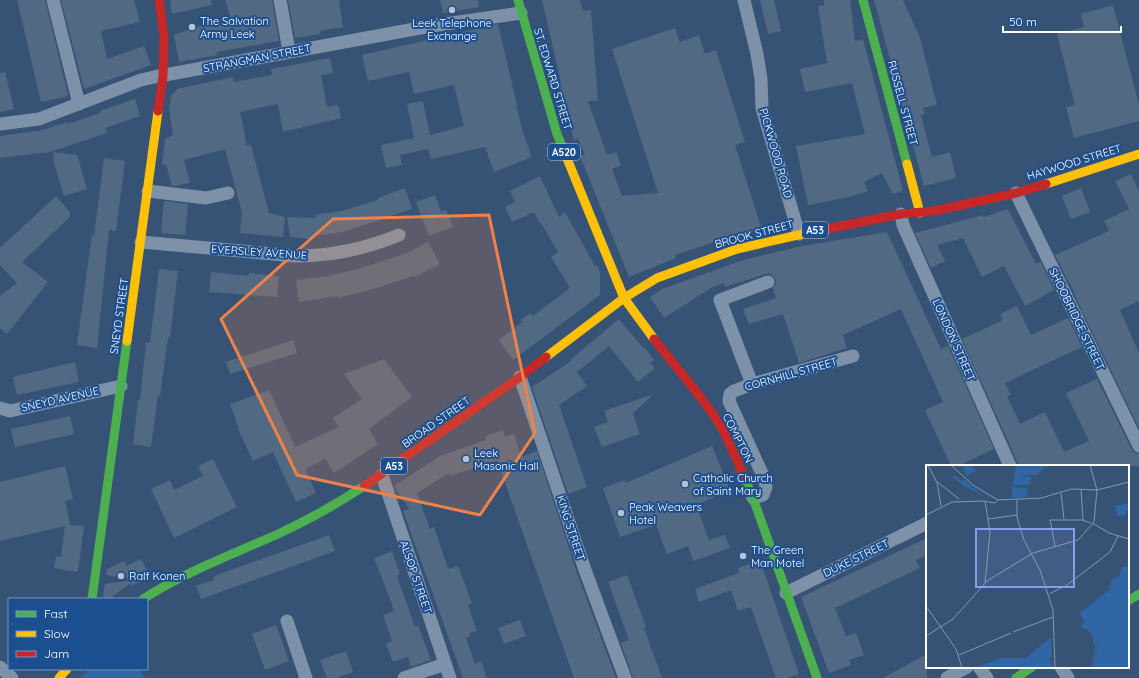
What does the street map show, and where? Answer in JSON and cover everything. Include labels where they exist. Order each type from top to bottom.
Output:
[{"type":"main road","name":"SNEYD STREET","points":[[92,598],[163,76],[164,36],[159,0]]},
{"type":"main road","name":"ST. EDWARD STREET","points":[[518,0],[557,134],[624,298]]},
{"type":"main road","name":"RUSSELL STREET","points":[[864,0],[920,212]]},
{"type":"main road","name":"HAYWOOD STREET","points":[[1016,193],[1074,176],[1139,154]]},
{"type":"main road","name":"BROOK STREET","points":[[624,298],[657,278],[737,249],[799,234],[901,214],[934,211],[1016,193]]},
{"type":"main road","name":"BROAD STREET","points":[[145,598],[177,579],[280,533],[335,505],[382,475],[520,377],[624,298]]},
{"type":"main road","name":"COMPTON","points":[[624,298],[666,355],[693,386],[713,414],[730,444],[753,498],[817,678]]},
{"type":"main road","points":[[1129,601],[1139,594]]},
{"type":"main road","points":[[1016,678],[1031,668]]},
{"type":"main road","points":[[59,678],[67,670]]},
{"type":"street","points":[[53,0],[79,104]]},
{"type":"street","points":[[280,0],[290,51]]},
{"type":"street","name":"PICKWOOD ROAD","points":[[744,0],[757,54],[761,79],[762,108],[799,234]]},
{"type":"street","name":"STRANGMAN STREET","points":[[0,124],[39,119],[141,80],[290,51],[431,26],[521,13]]},
{"type":"street","points":[[148,191],[206,198],[228,193]]},
{"type":"street","name":"SHOOBRIDGE STREET","points":[[1016,193],[1139,446]]},
{"type":"street","name":"LONDON STREET","points":[[901,214],[903,225],[1010,465]]},
{"type":"street","name":"EVERSLEY AVENUE","points":[[141,242],[296,256],[319,256],[375,245],[399,235]]},
{"type":"street","points":[[752,384],[720,300],[768,282]]},
{"type":"street","name":"CORNHILL STREET","points":[[753,498],[763,495],[766,487],[765,480],[729,401],[730,394],[752,384],[853,356]]},
{"type":"street","name":"KING STREET","points":[[520,377],[585,570],[625,678]]},
{"type":"street","name":"SNEYD AVENUE","points":[[0,408],[10,411],[121,386]]},
{"type":"street","name":"ALSOP STREET","points":[[382,475],[450,678]]},
{"type":"street","name":"DUKE STREET","points":[[786,593],[926,523]]},
{"type":"street","points":[[287,621],[306,678]]},
{"type":"street","points":[[404,678],[445,664]]},
{"type":"street","points":[[0,667],[12,678]]},
{"type":"street","points":[[947,678],[965,668]]},
{"type":"street","points":[[980,668],[987,678]]},
{"type":"street","points":[[1062,668],[1068,678]]},
{"type":"highlighted area","points":[[489,215],[535,433],[480,515],[297,475],[221,319],[333,219]]},
{"type":"shaded area","points":[[88,670],[139,670],[145,678],[80,678]]},
{"type":"building","points":[[17,0],[45,0],[68,95],[65,97],[41,102]]},
{"type":"building","points":[[61,0],[134,0],[140,22],[101,31],[107,59],[144,46],[151,65],[84,89]]},
{"type":"building","points":[[170,0],[211,0],[212,5],[172,14]]},
{"type":"building","points":[[225,0],[272,0],[279,41],[217,52],[217,55],[179,62],[174,35],[230,16]]},
{"type":"building","points":[[288,0],[339,0],[343,27],[320,31],[320,34],[295,38]]},
{"type":"building","name":"Leek Telephone Exchange","points":[[440,0],[478,0],[479,7],[443,13]]},
{"type":"building","points":[[542,0],[580,0],[583,11],[591,10],[598,101],[588,101],[607,155],[616,152],[621,165],[612,169],[622,196],[658,193],[612,49],[675,28],[680,42],[699,35],[705,54],[716,50],[745,142],[735,145],[761,227],[675,255],[676,258],[629,277],[580,156],[585,154],[578,139],[574,140],[565,115],[562,103],[560,78]]},
{"type":"building","points":[[760,0],[774,0],[781,31],[768,34]]},
{"type":"building","points":[[824,0],[850,0],[855,41],[863,39],[903,191],[893,194],[882,173],[864,182],[868,191],[849,197],[808,205],[796,146],[865,134],[852,83],[805,92],[800,69],[827,63],[818,6],[824,5]]},
{"type":"building","points":[[874,0],[903,0],[920,38],[937,105],[923,108],[925,114],[921,115],[932,157],[950,152],[956,178],[924,186]]},
{"type":"building","points":[[1113,5],[1139,105],[1139,121],[1074,138],[1066,107],[1075,105],[1057,34],[1084,27],[1081,14]]},
{"type":"building","points":[[498,24],[516,105],[524,136],[532,157],[494,172],[485,147],[431,159],[428,149],[400,155],[402,165],[386,168],[381,145],[414,138],[407,104],[423,101],[430,135],[464,126],[454,85],[414,94],[409,72],[368,81],[362,55]]},
{"type":"building","points":[[330,58],[333,73],[321,75],[327,107],[338,105],[341,118],[283,132],[278,104],[240,112],[247,146],[251,145],[269,213],[285,217],[283,237],[240,233],[242,213],[225,149],[184,160],[190,183],[172,186],[166,164],[162,165],[165,139],[173,135],[169,109],[171,96],[177,89],[233,77],[234,82],[272,75],[271,69]]},
{"type":"building","points":[[5,72],[14,109],[0,112],[0,73]]},
{"type":"building","points":[[135,99],[140,116],[105,128],[107,133],[50,152],[0,158],[0,136],[43,130],[67,122],[68,124]]},
{"type":"building","points":[[53,152],[77,155],[87,189],[64,196],[54,163]]},
{"type":"building","points":[[104,158],[125,161],[116,231],[109,230],[97,348],[77,345],[92,234],[94,237]]},
{"type":"building","points":[[1131,174],[1139,191],[1139,301],[1120,310],[1139,353],[1139,428],[1070,283],[1055,255],[1109,231],[1104,221],[1129,209],[1115,181]]},
{"type":"building","points":[[540,176],[559,217],[565,212],[595,266],[597,265],[600,272],[600,295],[513,360],[499,340],[522,322],[521,320],[530,313],[533,316],[570,288],[551,257],[558,252],[534,212],[512,222],[505,207],[515,202],[510,191]]},
{"type":"building","points":[[405,188],[412,209],[343,232],[312,236],[311,239],[290,237],[287,217],[316,218],[315,215],[342,211],[378,200],[378,198]]},
{"type":"building","points":[[1081,188],[1090,212],[1071,219],[1062,196]]},
{"type":"building","points":[[435,195],[441,212],[446,210],[453,227],[429,236],[416,202]]},
{"type":"building","points":[[56,196],[70,212],[70,217],[22,262],[48,282],[7,334],[0,328],[0,296],[17,283],[0,265],[0,248]]},
{"type":"building","points":[[164,201],[188,204],[185,235],[161,233]]},
{"type":"building","points":[[1008,209],[1036,264],[1041,262],[1054,290],[1025,306],[1004,266],[982,277],[963,238],[937,245],[945,261],[931,268],[915,233],[983,215],[984,217]]},
{"type":"building","points":[[887,232],[941,349],[948,346],[994,449],[960,465],[951,465],[925,410],[943,402],[901,309],[843,335],[847,348],[799,363],[783,314],[749,324],[743,309],[776,298],[773,288],[776,284],[776,280],[769,273],[725,287],[724,283],[711,288],[664,318],[650,297],[662,289],[743,260],[802,246]]},
{"type":"building","points":[[428,242],[440,264],[414,277],[413,276],[370,290],[338,298],[338,296],[299,302],[296,280],[328,276],[358,269],[407,253]]},
{"type":"building","points":[[159,269],[178,271],[170,338],[168,337],[151,447],[133,444],[138,400],[140,400],[146,342],[150,343]]},
{"type":"building","points":[[211,272],[249,276],[249,273],[279,276],[277,297],[209,292]]},
{"type":"building","points":[[1017,306],[1031,335],[1068,318],[1082,347],[1005,383],[1011,395],[1007,396],[1020,424],[1045,412],[1064,452],[1089,441],[1066,393],[1097,379],[1132,450],[1139,454],[1139,466],[1019,465],[962,339],[1003,320],[1000,314]]},
{"type":"building","points":[[619,319],[654,360],[650,363],[655,368],[638,382],[609,346],[577,372],[587,386],[559,405],[587,487],[568,494],[532,387],[571,361],[570,360]]},
{"type":"building","points":[[293,340],[297,353],[230,374],[226,362]]},
{"type":"building","points":[[384,359],[412,397],[369,429],[378,444],[334,473],[325,459],[305,469],[316,493],[296,502],[273,452],[253,461],[238,429],[230,404],[269,390],[295,447],[339,427],[333,418],[362,399],[344,374]]},
{"type":"building","points":[[75,362],[79,382],[17,395],[13,377]]},
{"type":"building","points":[[654,394],[633,413],[640,434],[602,447],[594,427],[608,422],[604,411]]},
{"type":"building","points":[[70,416],[74,434],[15,447],[11,429]]},
{"type":"building","points":[[503,430],[505,437],[514,434],[521,457],[537,451],[577,573],[616,678],[574,678],[497,460],[450,476],[449,473],[417,493],[430,529],[434,527],[448,569],[458,566],[472,603],[468,605],[477,631],[469,633],[470,636],[466,638],[475,664],[481,661],[487,678],[463,678],[403,511],[409,509],[394,486],[440,456],[486,440],[485,436]]},
{"type":"building","points":[[712,446],[730,490],[696,505],[709,540],[725,535],[730,548],[693,561],[688,546],[667,554],[656,525],[620,537],[603,488],[625,480],[626,483]]},
{"type":"building","points":[[213,459],[237,507],[174,538],[151,489],[170,480],[174,490],[203,476],[198,466]]},
{"type":"building","points":[[65,466],[73,499],[65,501],[70,525],[84,526],[78,572],[54,568],[56,556],[61,557],[65,526],[0,541],[0,482]]},
{"type":"building","points":[[329,535],[335,551],[201,599],[196,586],[214,580],[214,576]]},
{"type":"building","points":[[926,538],[926,555],[916,560],[920,568],[835,608],[846,636],[856,633],[864,655],[849,660],[851,665],[829,673],[801,597]]},
{"type":"building","points":[[392,551],[400,574],[397,576],[415,627],[418,625],[431,660],[411,667],[408,657],[393,662],[386,644],[392,641],[383,615],[394,611],[374,558]]},
{"type":"building","points":[[141,559],[150,577],[131,586],[131,583],[110,598],[104,598],[103,595],[105,584],[131,580],[106,575],[107,569],[124,561],[126,566]]},
{"type":"building","points":[[760,560],[799,674],[787,678],[776,678],[751,607],[738,611],[731,590],[699,602],[695,589],[739,573],[738,568]]},
{"type":"building","points":[[627,575],[646,627],[644,628],[662,678],[633,678],[621,643],[629,640],[608,582]]},
{"type":"building","points":[[520,620],[526,636],[504,644],[498,628]]},
{"type":"building","points":[[276,625],[289,661],[265,670],[252,634]]},
{"type":"building","points":[[346,651],[353,672],[336,678],[327,678],[320,660]]},
{"type":"building","points":[[926,655],[927,678],[883,678]]},
{"type":"traffic: fast","points":[[518,0],[557,134],[566,156]]},
{"type":"traffic: fast","points":[[863,0],[907,164]]},
{"type":"traffic: fast","points":[[92,598],[127,341]]},
{"type":"traffic: fast","points":[[745,479],[817,678]]},
{"type":"traffic: fast","points":[[145,598],[175,580],[300,523],[364,486]]},
{"type":"traffic: fast","points":[[1129,600],[1139,594]]},
{"type":"traffic: fast","points":[[1016,678],[1031,668]]},
{"type":"traffic: slow","points":[[127,341],[158,111]]},
{"type":"traffic: slow","points":[[1046,184],[1139,154]]},
{"type":"traffic: slow","points":[[566,156],[624,298],[654,339]]},
{"type":"traffic: slow","points":[[907,164],[920,213]]},
{"type":"traffic: slow","points":[[546,357],[624,298],[657,278],[737,249],[811,232]]},
{"type":"traffic: slow","points":[[59,678],[66,670]]},
{"type":"traffic: jam","points":[[158,111],[163,76],[164,36],[159,0]]},
{"type":"traffic: jam","points":[[811,232],[901,214],[934,211],[1016,193],[1046,184]]},
{"type":"traffic: jam","points":[[654,339],[712,413],[722,429],[745,479]]},
{"type":"traffic: jam","points":[[364,486],[520,377],[546,357]]},
{"type":"place","name":"Leek Telephone Exchange","points":[[452,10]]},
{"type":"place","name":"The Salvation Army Leek","points":[[192,27]]},
{"type":"place","name":"Leek Masonic Hall","points":[[466,459]]},
{"type":"place","name":"Catholic Church of Saint Mary","points":[[685,484]]},
{"type":"place","name":"Peak Weavers Hotel","points":[[621,513]]},
{"type":"place","name":"The Green Man Motel","points":[[743,556]]},
{"type":"place","name":"Ralf Konen","points":[[121,576]]}]
